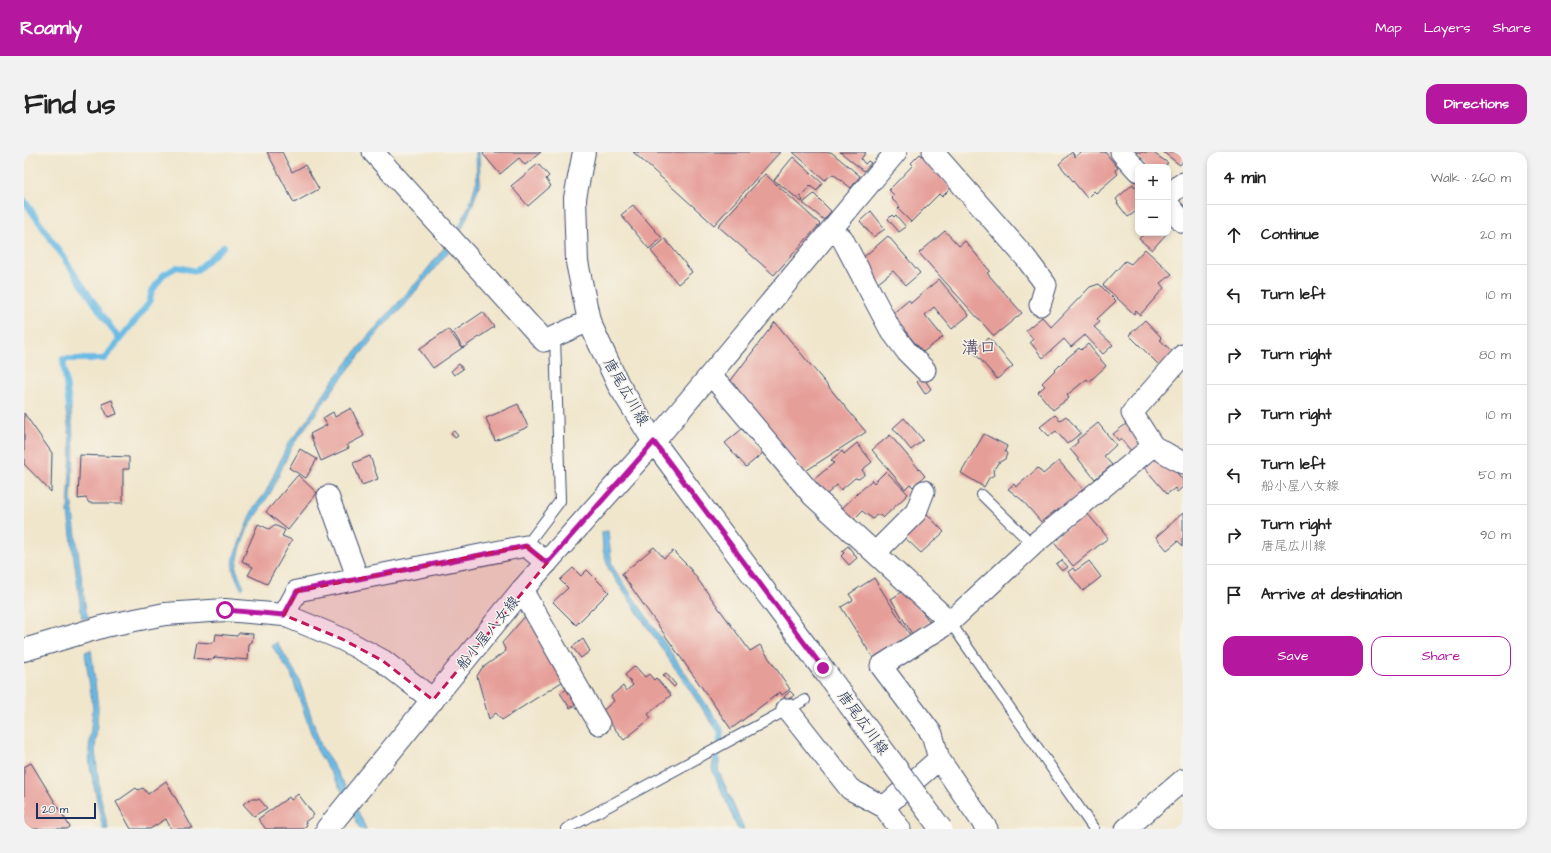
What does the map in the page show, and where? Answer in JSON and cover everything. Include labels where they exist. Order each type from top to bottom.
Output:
[{"type":"main road","name":"唐尾広川線","points":[[584,152],[575,198],[577,262],[589,321],[618,384],[654,442],[941,829]]},
{"type":"main road","name":"船小屋八女線","points":[[327,829],[522,590],[654,442]]},
{"type":"main road","points":[[24,650],[105,626],[165,614],[225,610],[284,615],[342,639],[383,661],[433,700]]},
{"type":"street","points":[[372,152],[544,341],[589,321]]},
{"type":"street","points":[[654,442],[896,152]]},
{"type":"street","points":[[933,152],[1025,257],[1046,285],[1040,305]]},
{"type":"street","points":[[1121,152],[1135,168]]},
{"type":"street","points":[[1171,193],[1183,183]]},
{"type":"street","points":[[1171,208],[1183,222]]},
{"type":"street","points":[[842,238],[890,329],[907,352],[925,370]]},
{"type":"street","points":[[1183,355],[1132,413],[1152,446],[1183,463]]},
{"type":"street","points":[[719,384],[813,496],[950,622]]},
{"type":"street","points":[[987,829],[939,759],[932,734],[881,666],[950,622],[1033,545],[1152,446]]},
{"type":"street","points":[[875,553],[916,512],[924,491]]},
{"type":"street","points":[[328,496],[358,579]]},
{"type":"street","points":[[284,615],[297,591],[526,546],[547,563]]},
{"type":"street","points":[[522,590],[599,724]]},
{"type":"street","points":[[796,705],[850,789],[884,807],[900,829]]},
{"type":"street","points":[[884,807],[939,759]]},
{"type":"street","points":[[1126,829],[1183,780]]},
{"type":"lane","points":[[526,546],[560,501],[555,337]]},
{"type":"lane","points":[[982,495],[1033,545]]},
{"type":"lane","points":[[950,622],[1094,829]]},
{"type":"lane","points":[[566,829],[796,705]]},
{"type":"highlighted area","points":[[526,546],[547,563],[433,700],[383,661],[342,639],[284,615],[297,591]]},
{"type":"water","points":[[476,152],[479,152],[480,182],[474,201],[461,231],[458,229],[469,206],[477,180]]},
{"type":"water","points":[[445,247],[449,251],[399,311],[382,327],[337,384],[292,446],[272,490],[248,528],[240,549],[236,569],[244,587],[241,589],[233,570],[234,556],[253,509],[266,492],[288,444],[307,420],[333,381],[368,336],[418,281]]},
{"type":"water","points":[[68,399],[70,400],[74,449],[71,498],[86,612],[89,618],[82,618],[68,512],[71,449],[66,409]]},
{"type":"water","points":[[608,531],[612,566],[723,729],[718,732],[609,570],[603,550],[602,532]]},
{"type":"water","points":[[277,642],[298,677],[321,746],[348,790],[366,829],[360,829],[345,796],[317,750],[291,674],[272,646]]},
{"type":"water","points":[[91,650],[98,708],[95,750],[100,795],[108,829],[103,829],[90,766],[89,750],[93,708],[85,652]]},
{"type":"water","points":[[715,752],[720,753],[718,770],[744,829],[738,829],[712,769]]},
{"type":"building","points":[[267,152],[282,152],[292,172],[305,165],[319,189],[294,203]]},
{"type":"building","points":[[485,152],[541,152],[525,165],[519,158],[500,174],[483,154]]},
{"type":"building","points":[[633,152],[780,152],[714,225]]},
{"type":"building","points":[[793,152],[831,152],[860,176],[851,188],[833,174],[825,180]]},
{"type":"building","points":[[840,152],[866,152],[861,159],[865,164],[868,161],[871,163],[864,171]]},
{"type":"building","points":[[1072,152],[1075,157],[1081,152],[1105,152],[1118,168],[1115,170],[1118,174],[1096,193],[1094,191],[1087,198],[1059,164]]},
{"type":"building","points":[[1134,152],[1152,152],[1168,163],[1167,164],[1144,164]]},
{"type":"building","points":[[1163,152],[1183,152],[1183,161],[1180,165]]},
{"type":"building","points":[[920,154],[943,177],[942,179],[951,188],[942,197],[939,194],[911,222],[898,209],[900,207],[891,198],[894,195],[889,190],[913,165],[911,163]]},
{"type":"building","points":[[793,157],[822,183],[817,191],[810,186],[800,197],[803,200],[802,202],[774,180]]},
{"type":"building","points":[[538,164],[549,176],[546,179],[551,186],[528,206],[511,186]]},
{"type":"building","points":[[765,174],[820,224],[774,275],[718,226]]},
{"type":"building","points":[[1133,184],[1135,187],[1135,212],[1128,217],[1117,203],[1118,202],[1116,199]]},
{"type":"building","points":[[814,194],[831,211],[824,220],[803,203]]},
{"type":"building","points":[[633,205],[662,238],[649,249],[621,215]]},
{"type":"building","points":[[871,211],[885,229],[873,237],[860,221]]},
{"type":"building","points":[[892,215],[894,217],[896,215],[906,227],[899,232],[888,219]]},
{"type":"building","points":[[945,231],[959,246],[965,241],[990,271],[987,273],[1022,313],[994,336],[919,253]]},
{"type":"building","points":[[888,236],[920,273],[906,285],[893,271],[877,284],[858,262]]},
{"type":"building","points":[[1142,236],[1164,236],[1152,250],[1139,239]]},
{"type":"building","points":[[665,239],[692,272],[678,284],[651,251]]},
{"type":"building","points":[[1145,249],[1172,274],[1160,283],[1164,288],[1140,315],[1136,311],[1134,314],[1103,285],[1125,261],[1131,264]]},
{"type":"building","points":[[939,279],[969,315],[952,329],[934,307],[925,315],[943,337],[923,352],[891,315],[909,300],[911,303]]},
{"type":"building","points":[[1099,284],[1116,301],[1097,319],[1100,322],[1094,327],[1113,345],[1103,354],[1085,335],[1071,347],[1064,339],[1043,358],[1030,342],[1033,339],[1026,330],[1042,317],[1051,327],[1090,287]]},
{"type":"building","points":[[483,312],[494,327],[463,348],[453,332]]},
{"type":"building","points":[[1145,320],[1161,337],[1160,340],[1177,356],[1161,367],[1129,335]]},
{"type":"building","points":[[775,322],[866,432],[804,472],[729,383]]},
{"type":"building","points":[[448,329],[462,348],[433,368],[419,349]]},
{"type":"building","points":[[989,338],[1013,366],[997,379],[973,351]]},
{"type":"building","points":[[1088,344],[1106,366],[1089,382],[1087,379],[1067,395],[1069,398],[1053,410],[1038,392],[1045,386],[1042,383],[1066,359],[1079,348],[1081,350]]},
{"type":"building","points":[[459,364],[463,369],[454,375],[451,371]]},
{"type":"building","points":[[923,377],[931,389],[925,394],[917,382]]},
{"type":"building","points":[[112,400],[117,414],[108,417],[102,404]]},
{"type":"building","points":[[518,404],[528,427],[495,441],[486,418]]},
{"type":"building","points":[[351,408],[364,436],[347,445],[349,448],[321,461],[310,434],[327,425],[323,418],[333,412],[335,417]]},
{"type":"building","points":[[24,413],[52,453],[51,492],[24,464]]},
{"type":"building","points":[[1055,415],[1060,420],[1066,416],[1081,433],[1067,444],[1056,431],[1049,436],[1040,427]]},
{"type":"building","points":[[904,418],[923,440],[911,450],[893,428]]},
{"type":"building","points":[[1098,423],[1116,445],[1104,456],[1112,465],[1095,479],[1070,449],[1078,442],[1077,440]]},
{"type":"building","points":[[1126,424],[1143,443],[1132,452],[1121,439],[1119,441],[1113,434]]},
{"type":"building","points":[[742,429],[763,453],[746,467],[725,443]]},
{"type":"building","points":[[454,431],[458,436],[455,438],[451,433]]},
{"type":"building","points":[[984,434],[1007,446],[1005,451],[1007,454],[1005,459],[998,463],[993,471],[994,475],[989,478],[984,487],[961,473]]},
{"type":"building","points":[[890,435],[925,476],[913,487],[910,484],[905,489],[872,450]]},
{"type":"building","points":[[857,443],[872,462],[862,470],[865,474],[859,479],[855,478],[841,490],[837,485],[826,495],[813,480],[834,463],[831,460],[842,451],[844,454]]},
{"type":"building","points":[[300,449],[317,459],[306,478],[289,468]]},
{"type":"building","points":[[80,455],[129,457],[129,469],[123,469],[123,503],[89,503],[86,498],[78,499]]},
{"type":"building","points":[[1158,455],[1166,460],[1183,480],[1183,487],[1177,492],[1175,488],[1167,494],[1142,465]]},
{"type":"building","points":[[370,456],[378,479],[362,485],[353,463]]},
{"type":"building","points":[[1059,461],[1084,490],[1058,514],[1055,511],[1041,522],[1022,500],[1008,489],[1014,484],[1016,487],[1038,468],[1043,474]]},
{"type":"building","points":[[886,471],[908,494],[883,518],[880,515],[876,515],[873,519],[862,511],[851,522],[840,510],[872,480],[874,483]]},
{"type":"building","points":[[298,475],[317,493],[288,530],[266,512]]},
{"type":"building","points":[[1087,513],[1108,538],[1073,566],[1052,540]]},
{"type":"building","points":[[1183,513],[1183,546],[1178,541],[1167,550],[1156,537]]},
{"type":"building","points":[[927,514],[944,532],[921,553],[903,536]]},
{"type":"building","points":[[258,524],[269,529],[274,525],[285,530],[282,536],[292,540],[267,584],[248,575],[253,567],[242,561]]},
{"type":"building","points":[[848,546],[857,558],[849,565],[841,556],[844,553],[842,551]]},
{"type":"building","points":[[654,547],[664,558],[673,551],[688,566],[750,651],[760,645],[790,689],[782,695],[780,692],[731,729],[622,574]]},
{"type":"building","points":[[1062,560],[1068,567],[1062,571],[1056,564]]},
{"type":"building","points":[[1089,561],[1101,577],[1083,591],[1068,572],[1073,568],[1075,571]]},
{"type":"building","points":[[573,568],[581,576],[587,570],[609,592],[576,625],[553,602],[568,588],[560,580]]},
{"type":"building","points":[[874,578],[910,635],[873,658],[841,607],[853,600],[849,594]]},
{"type":"building","points":[[905,590],[930,622],[912,634],[891,599]]},
{"type":"building","points":[[528,613],[568,678],[502,720],[496,713],[489,719],[477,676],[482,668],[506,651],[502,643]]},
{"type":"building","points":[[239,633],[253,634],[252,642],[249,644],[248,660],[215,657],[212,660],[194,658],[197,642],[212,643],[215,641],[216,634],[237,636]]},
{"type":"building","points":[[583,639],[590,651],[581,658],[572,647]]},
{"type":"building","points":[[635,666],[645,677],[649,674],[654,680],[656,678],[671,695],[648,714],[651,718],[624,740],[601,712],[614,701],[611,696],[623,686],[626,691],[633,685],[625,675]]},
{"type":"building","points":[[666,673],[676,685],[674,687],[663,675]]},
{"type":"building","points":[[574,685],[583,701],[570,708],[560,693]]},
{"type":"building","points":[[790,691],[794,695],[787,701],[784,697]]},
{"type":"building","points":[[31,763],[70,827],[67,829],[24,829],[24,767]]},
{"type":"building","points":[[166,781],[193,829],[171,829],[166,819],[150,829],[131,829],[116,802],[136,788],[138,790],[143,788],[148,794]]},
{"type":"building","points":[[298,794],[314,815],[305,822],[307,825],[302,829],[266,829],[258,819],[289,797],[291,800]]},
{"type":"building","points":[[250,799],[259,799],[267,808],[254,816],[243,804]]},
{"type":"waterway","points":[[24,200],[119,339]]},
{"type":"waterway","points":[[69,406],[63,359],[104,359],[149,303],[152,291],[163,275],[177,267],[196,271],[224,246]]},
{"type":"waterway","points":[[717,725],[721,731],[719,748]]},
{"type":"district","name":"溝口","points":[[979,348]]},
{"type":"route","points":[[225,610],[284,615],[297,591],[526,546],[547,563],[654,442],[823,668]]}]
